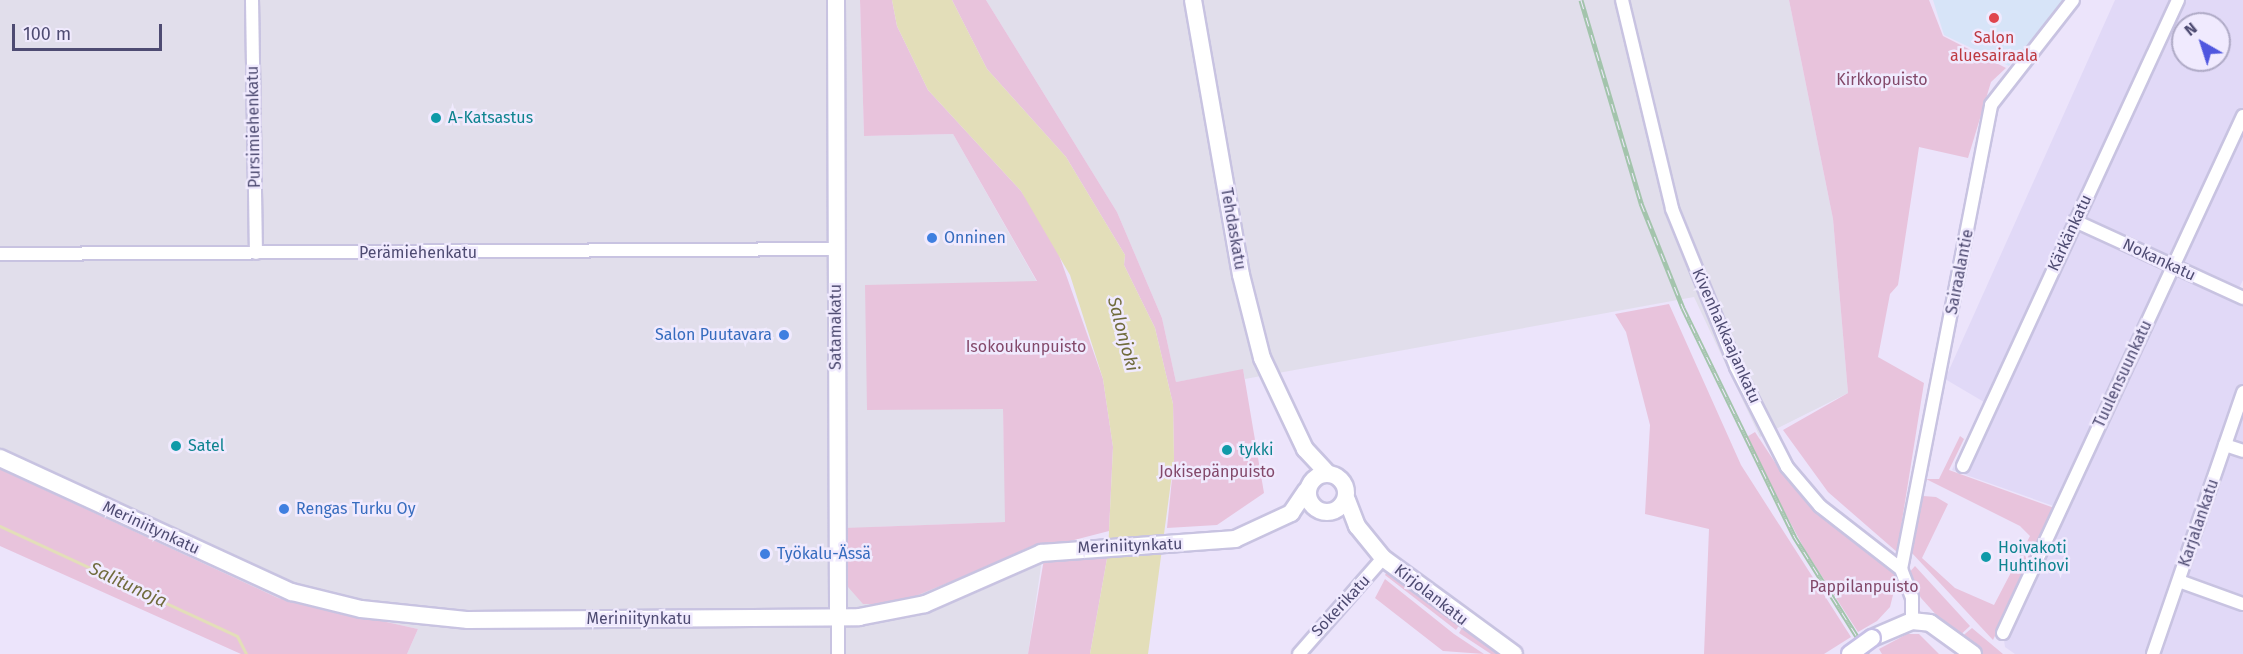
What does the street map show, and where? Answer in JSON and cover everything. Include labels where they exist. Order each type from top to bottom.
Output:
[{"type":"main road","name":"Satamakatu","points":[[836,0],[838,617]]},
{"type":"main road","name":"Tehdaskatu","points":[[1193,0],[1241,275],[1262,358],[1305,449],[1328,474],[1344,483],[1347,500]]},
{"type":"main road","name":"Tehdaskatu","points":[[1305,449],[1309,486]]},
{"type":"main road","name":"Meriniitynkatu","points":[[0,458],[244,572],[361,609],[468,620],[838,617],[925,604],[1041,553],[1079,547],[1194,544],[1235,539],[1291,513],[1325,511]]},
{"type":"main road","points":[[1328,474],[1309,486],[1325,511],[1347,500]]},
{"type":"main road","name":"Meriniitynkatu","points":[[1291,513],[1309,486]]},
{"type":"main road","name":"Kirjolankatu","points":[[1347,500],[1357,526],[1383,558],[1514,654]]},
{"type":"main road","name":"Kirjolankatu","points":[[1325,511],[1357,526]]},
{"type":"main road","points":[[1850,654],[1872,638],[1912,621],[1942,626],[1973,654]]},
{"type":"street","name":"Pursimiehenkatu","points":[[252,0],[256,253]]},
{"type":"street","name":"Kivenhakkaajankatu","points":[[1622,0],[1672,209],[1736,367],[1787,467],[1820,506],[1901,569]]},
{"type":"street","name":"Sairaalantie","points":[[1901,569],[1990,105],[2073,0]]},
{"type":"street","name":"Kärkänkatu","points":[[1963,466],[2178,0]]},
{"type":"street","name":"Tuulensuunkatu","points":[[2003,633],[2243,116]]},
{"type":"street","name":"Nokankatu","points":[[2075,221],[2243,298]]},
{"type":"street","name":"Perämiehenkatu","points":[[0,254],[836,249]]},
{"type":"street","name":"Karjalankatu","points":[[2153,654],[2243,392]]},
{"type":"street","points":[[2225,445],[2243,451]]},
{"type":"street","name":"Sokerikatu","points":[[1299,654],[1383,558]]},
{"type":"street","points":[[1901,569],[1912,597],[1912,621]]},
{"type":"street","points":[[2179,581],[2243,604]]},
{"type":"street","name":"Satamakatu","points":[[838,617],[838,654]]},
{"type":"shaded area","points":[[0,0],[860,0],[864,136],[953,134],[1037,282],[1003,409],[1006,522],[874,527],[1016,555],[1044,546],[1028,654],[407,654],[418,629],[278,598],[0,469]]},
{"type":"shaded area","points":[[986,0],[1789,0],[1833,219],[1848,393],[1760,437],[1694,297],[1245,379],[1243,370],[1176,382],[1162,318],[1117,212]]},
{"type":"shaded area","name":"Salon aluesairaala","points":[[1933,0],[2065,0],[2009,66],[1944,35]]},
{"type":"shaded area","points":[[2115,0],[2243,0],[2243,280],[2238,290],[2243,293],[2243,654],[2015,654],[2005,647],[2003,633],[2059,508],[1952,470],[1984,402],[1945,379]]},
{"type":"green space","name":"Isokoukunpuisto","points":[[860,0],[892,0],[897,26],[928,90],[1021,191],[1053,238],[1103,379],[1113,447],[1109,531],[1016,555],[896,604],[863,604],[848,587],[845,528],[1005,522],[1003,409],[867,410],[865,285],[1037,281],[953,134],[864,136]]},
{"type":"green space","name":"Jokisepänpuisto","points":[[952,0],[986,0],[1117,212],[1162,318],[1176,382],[1243,369],[1264,493],[1217,525],[1167,528],[1174,459],[1173,404],[1155,328],[1124,265],[1125,255],[1066,157],[987,69]]},
{"type":"green space","name":"Kirkkopuisto","points":[[1789,0],[1929,0],[1943,36],[2006,68],[1991,82],[1968,158],[1919,147],[1898,285],[1890,294],[1878,357],[1924,383],[1897,552],[1828,492],[1783,430],[1848,393],[1833,219]]},
{"type":"green space","points":[[1669,304],[1741,465],[1851,637],[1824,654],[1704,654],[1709,529],[1645,514],[1650,425],[1626,332],[1615,314]]},
{"type":"green space","name":"Pappilanpuisto","points":[[1755,432],[1782,473],[1834,527],[1898,575],[1890,607],[1877,621],[1858,632],[1805,550],[1745,438]]},
{"type":"green space","points":[[1960,436],[1964,439],[1949,470],[2057,509],[1993,640],[1911,552],[1923,496],[1936,497],[1948,504],[1922,558],[1955,588],[1994,605],[2030,536],[2020,526],[1926,479],[1939,479]]},
{"type":"green space","points":[[0,469],[278,598],[418,629],[407,654],[241,654],[0,546]]},
{"type":"green space","points":[[1108,553],[1090,654],[1028,654],[1044,559]]},
{"type":"green space","points":[[1393,560],[1462,621],[1456,630],[1385,575]]},
{"type":"green space","points":[[1915,566],[1970,626],[1957,638],[1921,598],[1908,574]]},
{"type":"green space","points":[[1385,579],[1454,634],[1484,654],[1443,651],[1375,598]]},
{"type":"green space","points":[[1465,623],[1513,654],[1491,654],[1459,633]]},
{"type":"green space","points":[[1972,628],[2003,654],[1976,654],[1959,639]]},
{"type":"green space","points":[[1907,634],[1919,634],[1939,654],[1882,654],[1879,649]]},
{"type":"water","name":"Salonjoki","points":[[892,0],[952,0],[987,69],[1066,157],[1125,255],[1124,265],[1155,328],[1173,404],[1174,459],[1148,654],[1090,654],[1108,553],[1113,447],[1103,379],[1070,275],[1021,191],[928,90],[897,26]]},
{"type":"waterway","name":"Salitunoja","points":[[0,526],[237,636],[246,654]]},
{"type":"railway","points":[[1581,0],[1641,203],[1683,308],[1794,536],[1868,654]]},
{"type":"place","name":"Salon aluesairaala","points":[[1994,18]]},
{"type":"place","name":"A-Katsastus","points":[[436,118]]},
{"type":"place","name":"Onninen","points":[[932,238]]},
{"type":"place","name":"Salon Puutavara","points":[[784,335]]},
{"type":"place","name":"Satel","points":[[176,446]]},
{"type":"place","name":"tykki","points":[[1227,450]]},
{"type":"place","name":"Rengas Turku Oy","points":[[284,509]]},
{"type":"place","name":"Työkalu-Ässä","points":[[765,554]]},
{"type":"place","name":"Hoivakoti Huhtihovi","points":[[1986,557]]}]
